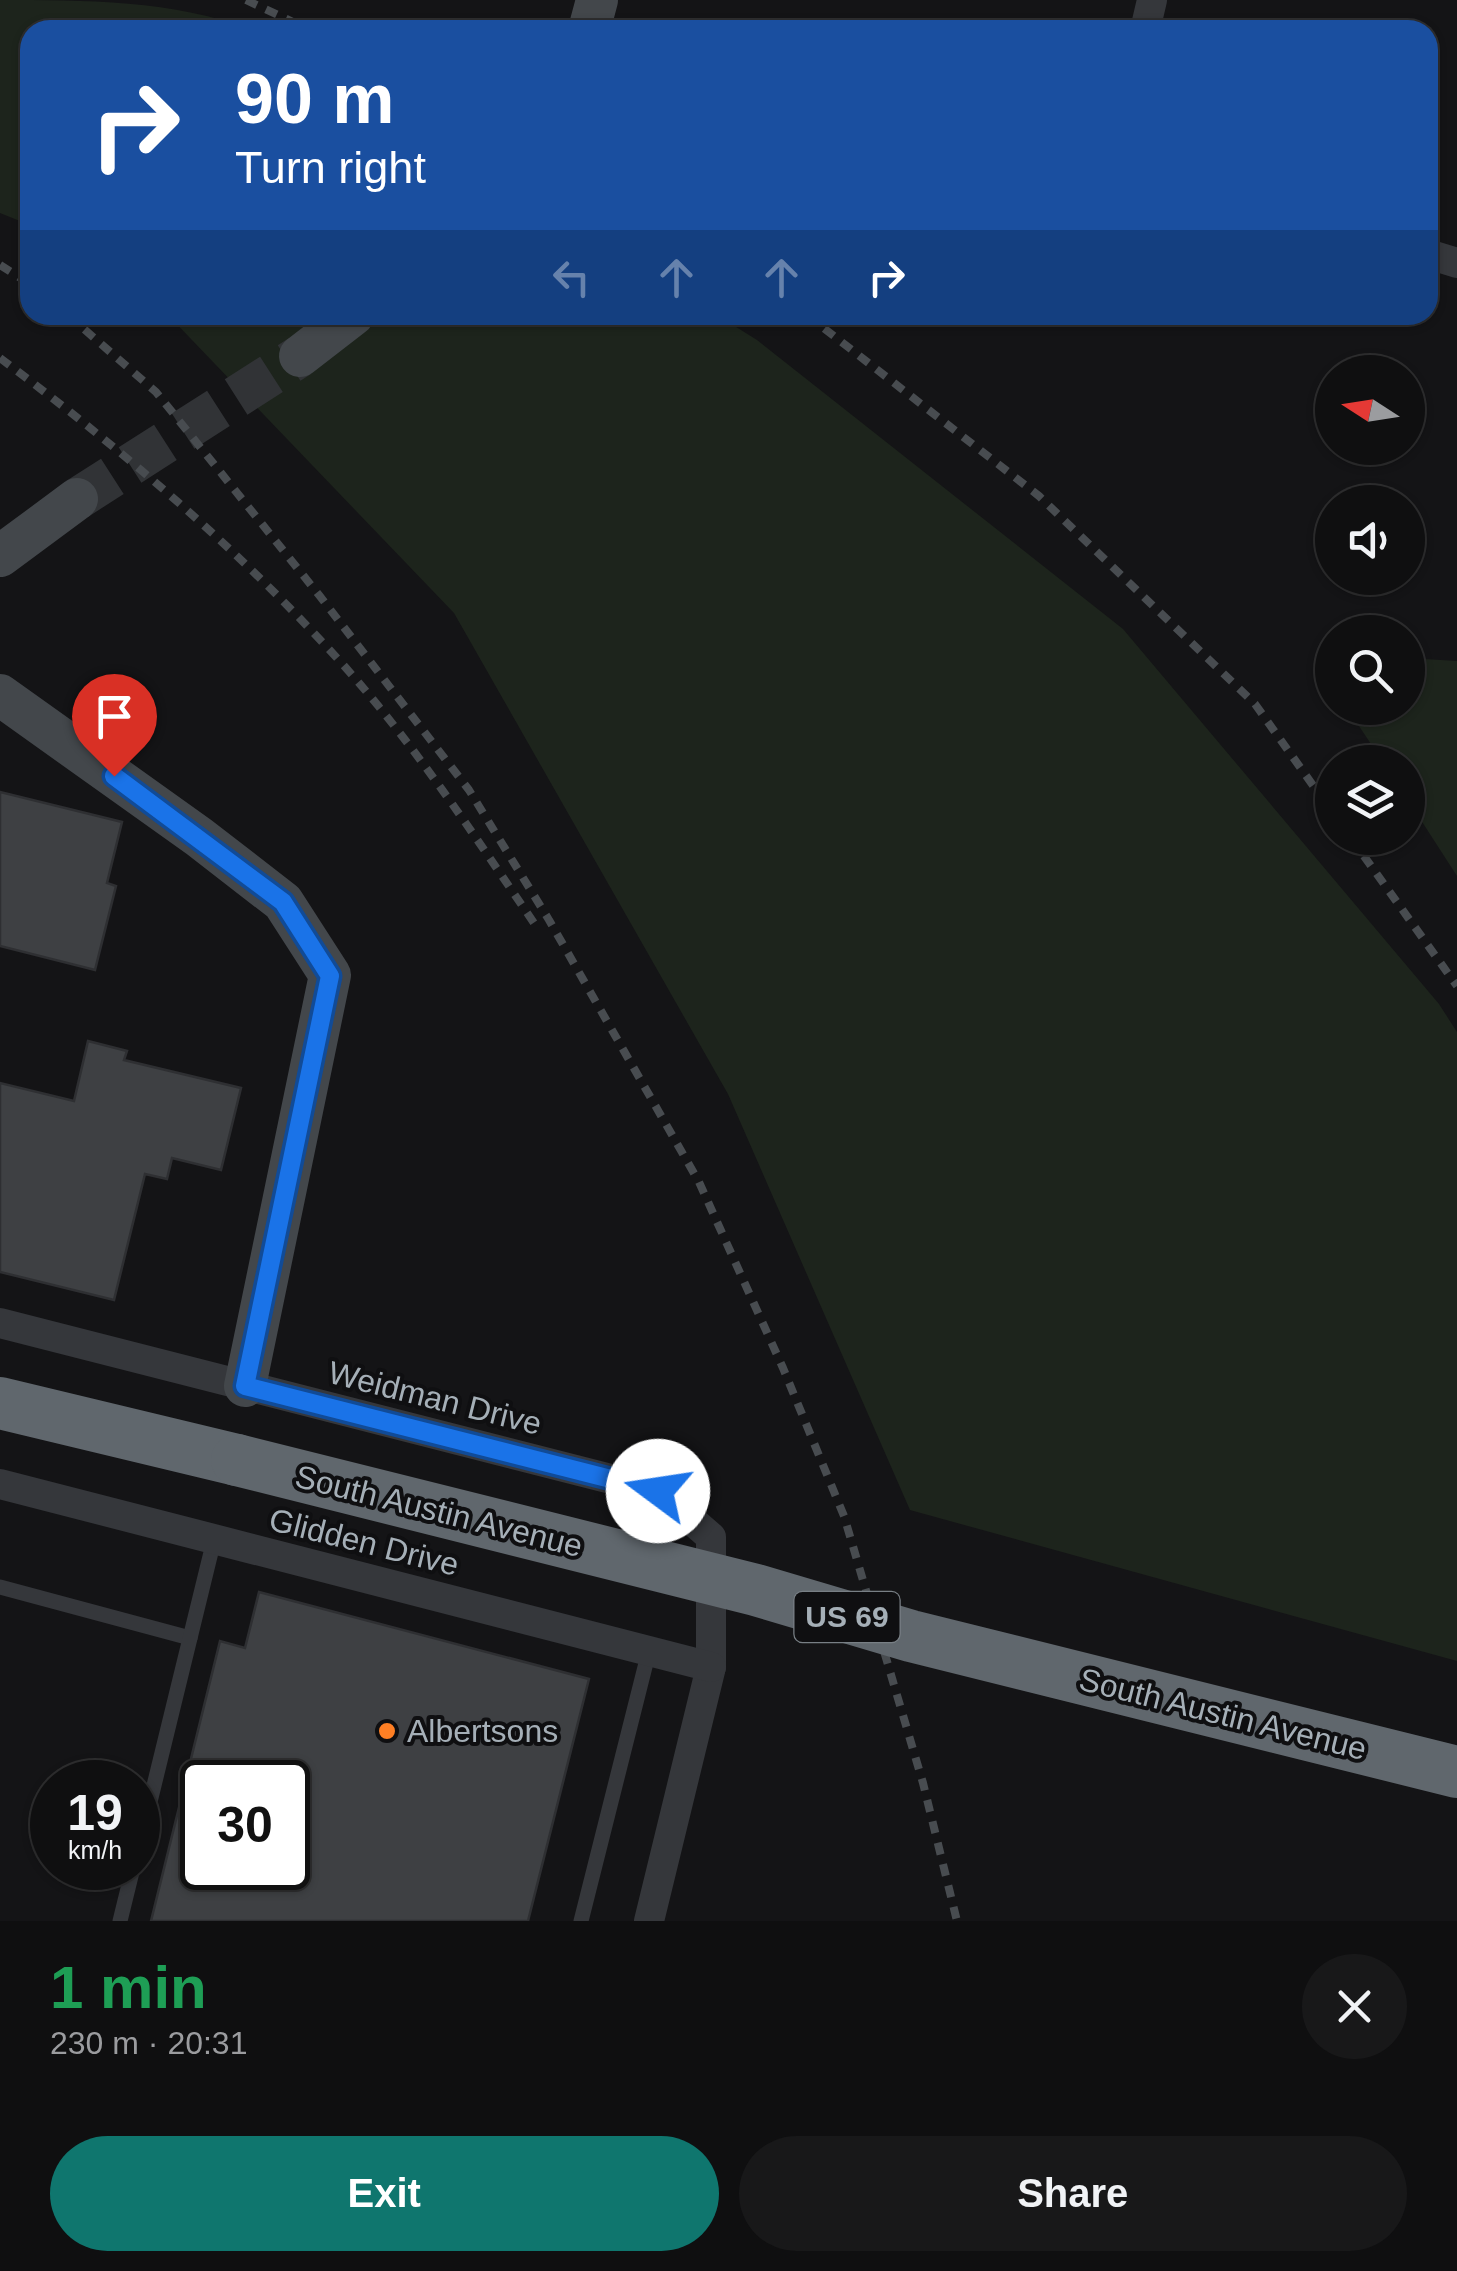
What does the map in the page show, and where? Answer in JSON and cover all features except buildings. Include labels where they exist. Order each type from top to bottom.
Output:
[{"type":"highway","name":"South Austin Avenue","points":[[0,1403],[756,1590],[912,1636],[1457,1772]]},
{"type":"street","points":[[300,356],[339,325]]},
{"type":"street","points":[[0,556],[77,499]]},
{"type":"street","points":[[0,696],[199,837],[283,902],[330,976],[245,1386]]},
{"type":"street","name":"Weidman Drive","points":[[0,1324],[658,1491],[711,1537],[712,1667],[649,1921]]},
{"type":"street","name":"Glidden Drive","points":[[0,1484],[712,1667]]},
{"type":"lane","points":[[160,1761],[214,1540]]},
{"type":"lane","points":[[0,1587],[190,1638]]},
{"type":"lane","points":[[580,1921],[648,1651]]},
{"type":"lane","points":[[120,1921],[128,1890]]},
{"type":"shaded area","points":[[0,0],[160,7],[222,20],[20,20],[20,221],[0,213]]},
{"type":"shaded area","points":[[178,325],[733,325],[1123,629],[1439,1004],[1457,1032],[1457,1661],[910,1510],[728,1094],[454,613]]},
{"type":"shaded area","points":[[1425,659],[1457,661],[1457,876],[1425,826],[1425,745],[1372,745],[1358,725],[1425,725]]},
{"type":"tunnel","points":[[77,499],[300,356]]},
{"type":"railway","points":[[246,0],[289,20]]},
{"type":"railway","points":[[0,265],[20,278]]},
{"type":"railway","points":[[79,325],[156,392],[469,790],[549,920],[699,1182],[844,1516],[923,1783],[957,1921]]},
{"type":"railway","points":[[820,325],[1039,496],[1255,704],[1315,788]]},
{"type":"railway","points":[[0,358],[180,504],[306,625],[397,730],[536,926]]},
{"type":"railway","points":[[1363,855],[1457,986]]},
{"type":"place","name":"Albertsons","points":[[387,1731]]},
{"type":"route","points":[[114,776],[283,902],[330,976],[245,1386],[658,1491]]}]
